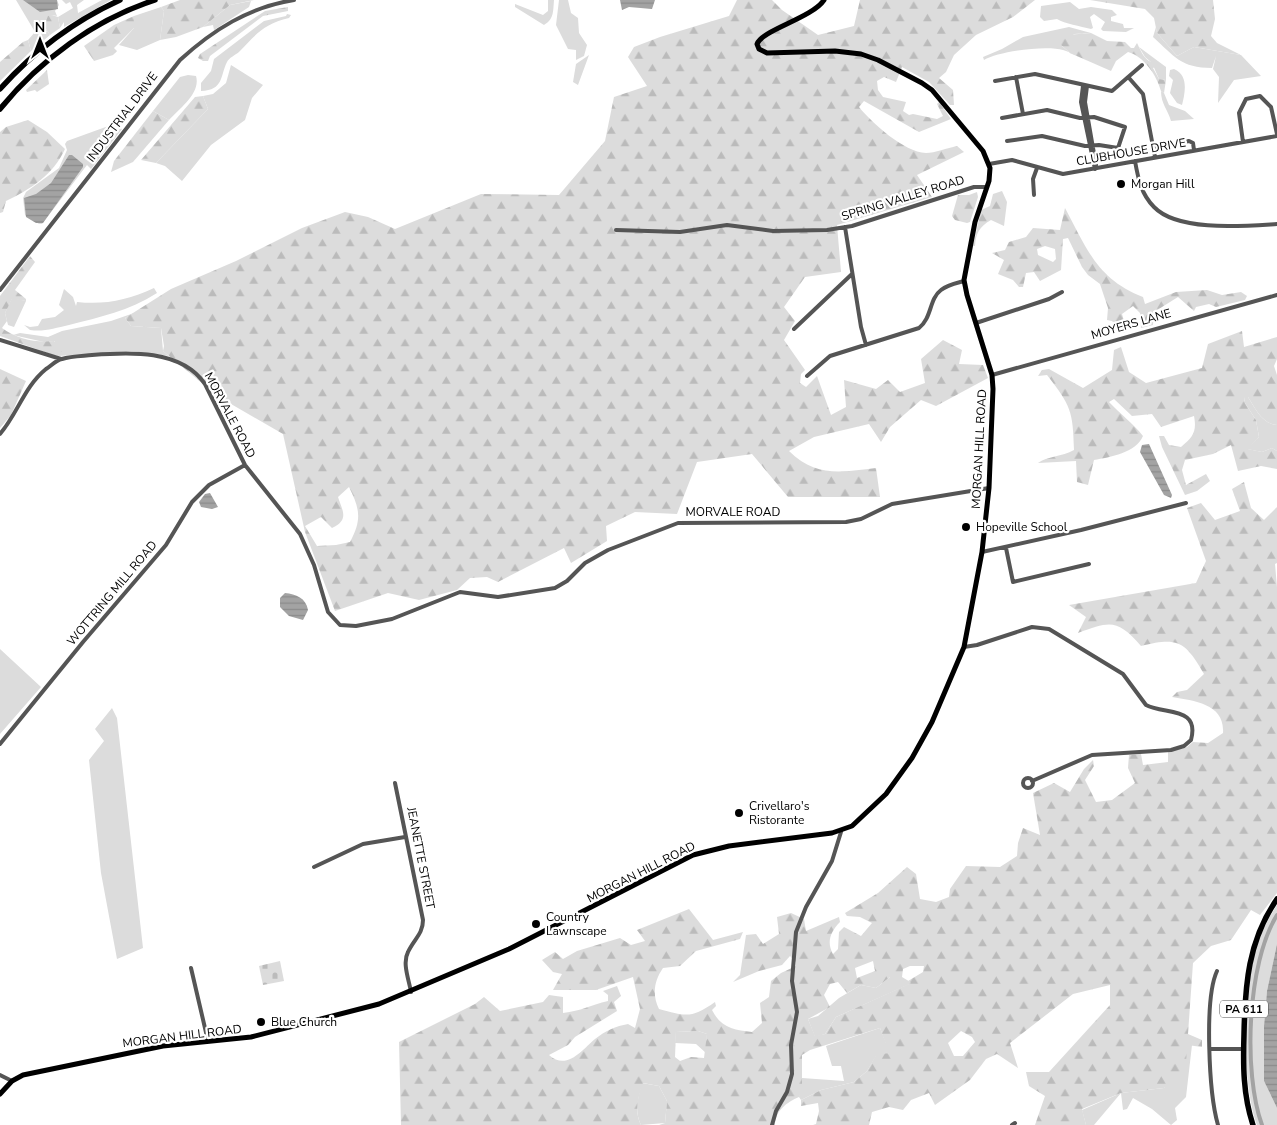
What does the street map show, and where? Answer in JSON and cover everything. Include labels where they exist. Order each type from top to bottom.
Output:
[{"type":"highway","points":[[0,89],[32,57],[60,34],[120,0]]},
{"type":"highway","points":[[0,109],[29,77],[66,46],[107,21],[155,0]]},
{"type":"highway","name":"PA 611","points":[[1253,1125],[1245,1092],[1243,1049],[1248,968],[1259,932],[1277,900]]},
{"type":"main road","points":[[824,0],[817,8],[786,26],[760,37],[757,44],[760,50],[767,53],[841,51],[861,54],[878,60],[922,83],[933,91],[983,150],[989,164]]},
{"type":"main road","name":"MORGAN HILL ROAD","points":[[0,1094],[12,1081],[23,1074],[111,1056],[254,1036],[379,1004],[411,992],[533,938],[693,855],[729,846],[841,832],[852,826],[874,806],[904,770],[932,722],[964,647],[982,552],[989,488],[993,401],[992,375],[964,281],[975,222],[990,176],[989,164]]},
{"type":"street","name":"INDUSTRIAL DRIVE","points":[[0,290],[180,60],[207,38],[246,13],[274,3],[294,0]]},
{"type":"street","points":[[996,81],[1035,74],[1112,91],[1142,66]]},
{"type":"street","points":[[1016,77],[1023,114]]},
{"type":"street","points":[[1129,78],[1143,94],[1155,157]]},
{"type":"street","points":[[1085,86],[1084,102],[1094,169]]},
{"type":"street","points":[[1243,142],[1239,113],[1246,99],[1260,96],[1271,107],[1277,135]]},
{"type":"street","points":[[1002,118],[1048,110],[1094,117],[1122,125],[1125,130],[1118,148],[1091,146],[1042,136],[1007,140]]},
{"type":"street","name":"CLUBHOUSE DRIVE","points":[[989,164],[1009,160],[1063,174],[1277,135]]},
{"type":"street","points":[[1153,148],[1192,142],[1194,150]]},
{"type":"street","points":[[1135,161],[1142,190],[1154,208],[1170,218],[1180,221],[1219,225],[1277,224]]},
{"type":"street","points":[[1034,195],[1033,179],[1036,168]]},
{"type":"street","name":"SPRING VALLEY ROAD","points":[[616,230],[680,232],[725,225],[777,231],[823,230],[845,227],[975,186],[987,187]]},
{"type":"street","points":[[845,227],[861,327],[866,345]]},
{"type":"street","points":[[794,329],[852,274]]},
{"type":"street","points":[[807,376],[828,357],[919,328],[927,319],[938,292],[964,281]]},
{"type":"street","points":[[976,323],[1049,299],[1062,292]]},
{"type":"street","name":"MOYERS LANE","points":[[992,375],[1277,295]]},
{"type":"street","points":[[0,340],[61,359]]},
{"type":"street","name":"MORVALE ROAD","points":[[61,359],[134,352],[148,354],[189,368],[198,374],[205,384],[245,465],[300,534],[314,565],[328,612],[335,622],[349,627],[403,616],[456,593],[468,592],[503,596],[554,588],[568,581],[585,563],[614,547],[678,522],[846,522],[861,519],[892,504],[989,488]]},
{"type":"street","points":[[0,434],[13,417],[32,382],[61,359]]},
{"type":"street","name":"WOTTRING MILL ROAD","points":[[0,744],[83,642],[166,545],[192,502],[209,485],[245,465]]},
{"type":"street","points":[[982,552],[1006,548],[1186,503]]},
{"type":"street","points":[[1006,548],[1013,582],[1089,564]]},
{"type":"street","points":[[964,647],[1032,627],[1049,629],[1120,672],[1128,679],[1146,706],[1176,712],[1188,717],[1193,728],[1192,740],[1178,748],[1098,754],[1076,761],[1032,781]]},
{"type":"street","name":"JEANETTE STREET","points":[[395,783],[423,929],[407,952],[406,967],[411,992]]},
{"type":"street","points":[[772,1125],[776,1111],[787,1092],[792,1074],[791,1045],[796,1019],[792,981],[796,932],[806,908],[832,861],[841,832]]},
{"type":"street","points":[[314,867],[364,844],[406,837]]},
{"type":"street","points":[[191,968],[208,1041]]},
{"type":"street","points":[[1217,971],[1212,986],[1210,1049],[1212,1100],[1218,1125]]},
{"type":"street","points":[[1210,1049],[1243,1049]]},
{"type":"street","points":[[0,1075],[12,1081]]},
{"type":"green space","points":[[16,0],[57,0],[59,5],[55,11],[57,16],[52,15],[44,26],[50,35],[31,51],[28,40],[35,32]]},
{"type":"green space","points":[[62,0],[84,0],[77,5],[78,13],[102,0],[111,0],[64,27],[64,22],[60,28],[58,17],[73,8],[70,2],[66,4]]},
{"type":"green space","points":[[180,0],[254,0],[230,5],[203,27],[176,37],[160,40],[164,11],[161,7]]},
{"type":"green space","points":[[548,0],[554,0],[553,12],[550,20],[544,25],[515,7],[515,4],[543,15],[548,11]]},
{"type":"green space","points":[[559,0],[568,0],[571,13],[578,18],[579,33],[587,45],[584,56],[576,60],[576,50],[568,49],[556,25]]},
{"type":"green space","points":[[737,0],[772,0],[782,10],[818,35],[854,26],[860,0],[1035,0],[1013,17],[976,35],[954,55],[946,72],[939,78],[953,90],[954,105],[950,105],[929,82],[902,67],[896,82],[884,77],[877,81],[878,90],[883,97],[906,102],[903,111],[909,115],[913,114],[937,119],[943,116],[937,104],[939,102],[951,119],[919,132],[864,101],[859,107],[889,136],[908,148],[926,153],[957,146],[964,152],[917,175],[932,197],[837,225],[841,272],[805,277],[784,307],[795,321],[784,340],[805,370],[801,374],[800,383],[806,387],[817,376],[831,415],[846,407],[844,380],[876,389],[888,380],[900,392],[925,383],[921,359],[943,340],[962,350],[959,364],[983,365],[988,378],[936,406],[921,400],[890,427],[881,442],[869,424],[814,437],[789,451],[809,466],[819,469],[852,471],[876,468],[880,497],[788,497],[752,454],[697,462],[677,514],[635,512],[606,526],[607,541],[571,563],[564,548],[498,582],[487,577],[470,578],[457,590],[419,600],[388,593],[335,611],[305,532],[283,434],[219,397],[163,351],[161,328],[131,326],[125,318],[171,289],[236,261],[302,228],[345,212],[368,217],[395,229],[481,194],[559,195],[605,141],[614,97],[647,86],[628,57],[634,47],[729,16]],"holes":[[[349,487],[353,495],[358,521],[350,542],[317,546],[305,526],[321,517],[332,528],[338,525],[343,518],[343,510],[338,497]]]},
{"type":"green space","points":[[1090,0],[1213,0],[1215,19],[1211,36],[1217,43],[1241,55],[1194,47],[1177,56],[1157,33],[1154,18],[1145,9]]},
{"type":"green space","points":[[251,1],[249,7],[214,30],[213,25],[203,27],[230,5]]},
{"type":"green space","points":[[1070,2],[1079,9],[1091,7],[1112,10],[1117,15],[1111,17],[1111,21],[1123,24],[1124,28],[1134,28],[1126,32],[1103,31],[1101,29],[1105,22],[1094,14],[1090,17],[1093,28],[1091,29],[1068,24],[1057,19],[1044,21],[1040,17],[1041,6]]},
{"type":"green space","points":[[161,7],[164,11],[160,40],[137,50],[119,45],[134,28],[134,16]]},
{"type":"green space","points":[[288,7],[288,11],[263,16],[210,56],[208,61],[198,58],[200,54],[265,11]]},
{"type":"green space","points":[[287,14],[291,15],[289,18],[273,23],[261,30],[239,52],[229,59],[220,81],[214,88],[201,91],[201,83],[211,71],[214,59],[264,21],[286,16]]},
{"type":"green space","points":[[48,16],[58,17],[60,28],[50,35],[44,26]]},
{"type":"green space","points":[[134,16],[134,28],[114,48],[117,51],[113,55],[94,61],[84,46],[114,25]]},
{"type":"green space","points":[[1069,27],[1091,33],[1074,34],[1062,46],[1069,52],[1046,48],[1000,54],[984,60],[983,57],[1023,37]]},
{"type":"green space","points":[[1156,27],[1157,33],[1177,56],[1194,47],[1241,55],[1261,76],[1234,80],[1218,103],[1219,77],[1213,69],[1216,56],[1212,68],[1185,63],[1153,37]]},
{"type":"green space","points":[[1091,33],[1107,41],[1125,42],[1131,48],[1134,48],[1137,43],[1142,54],[1147,59],[1158,63],[1159,65],[1153,68],[1159,79],[1166,80],[1164,93],[1161,91],[1149,67],[1134,54],[1128,52],[1116,61],[1111,71],[1070,53],[1060,44],[1060,39],[1066,35]]},
{"type":"green space","points":[[28,40],[31,51],[0,81],[0,62],[23,42]]},
{"type":"green space","points":[[1139,47],[1166,67],[1166,80],[1159,79],[1152,63],[1145,57]]},
{"type":"green space","points":[[589,55],[578,85],[573,82],[576,64]]},
{"type":"green space","points":[[231,65],[263,85],[252,98],[245,120],[211,145],[182,181],[165,166],[156,163],[208,109],[203,96],[213,94],[226,83]]},
{"type":"green space","points":[[1174,69],[1182,75],[1184,80],[1185,90],[1182,105],[1177,103],[1170,93],[1173,80],[1169,76],[1170,70]]},
{"type":"green space","points":[[47,70],[49,84],[37,92],[35,90],[27,92],[26,90]]},
{"type":"green space","points":[[196,76],[197,82],[193,94],[184,105],[169,120],[153,111],[180,77]]},
{"type":"green space","points":[[1161,91],[1164,93],[1169,105],[1185,111],[1194,119],[1171,121],[1162,100]]},
{"type":"green space","points":[[203,96],[208,109],[156,163],[141,160],[195,97]]},
{"type":"green space","points":[[153,111],[169,120],[133,162],[111,172],[114,161]]},
{"type":"green space","points":[[28,120],[47,132],[65,149],[48,174],[6,201],[3,212],[0,213],[0,132],[6,127]]},
{"type":"green space","points":[[114,124],[122,129],[91,169],[87,165],[42,224],[25,215],[23,198],[26,192],[59,168],[67,150],[65,144],[67,141]]},
{"type":"green space","points":[[1002,191],[1007,202],[1004,226],[991,220],[981,228],[976,237],[975,246],[973,246],[981,210],[990,206],[993,194]]},
{"type":"green space","points":[[977,192],[978,197],[970,222],[955,220],[952,216],[958,195],[969,195]]},
{"type":"green space","points":[[1065,208],[1087,249],[1104,272],[1127,290],[1143,297],[1145,304],[1176,292],[1207,290],[1222,295],[1241,292],[1247,296],[1245,300],[1216,307],[1209,304],[1196,307],[1194,311],[1178,297],[1154,312],[1153,325],[1141,328],[1140,313],[1133,306],[1122,314],[1127,331],[1123,333],[1112,321],[1107,320],[1108,308],[1100,284],[1088,275],[1082,267],[1068,238],[1063,239],[1061,270],[1040,281],[1034,272],[1026,273],[1023,287],[1019,287],[1013,280],[998,274],[1004,260],[992,253],[1005,250],[1009,242],[1026,237],[1033,228],[1060,230]],"holes":[[[1045,246],[1055,249],[1056,259],[1053,262],[1038,255],[1037,249]]]},
{"type":"green space","points":[[30,256],[35,262],[15,290],[26,301],[12,299],[5,313],[7,321],[2,328],[14,335],[27,339],[54,341],[62,346],[63,351],[53,355],[0,336],[0,296]]},
{"type":"green space","points":[[154,288],[157,293],[125,309],[103,316],[45,330],[30,330],[24,325],[30,327],[38,326],[42,319],[55,317],[64,310],[59,305],[64,289],[73,297],[76,306],[77,302],[107,302],[135,296]]},
{"type":"green space","points":[[12,298],[26,301],[14,327],[8,325],[5,313]]},
{"type":"green space","points":[[134,313],[125,318],[131,326],[161,328],[163,351],[169,356],[131,351],[59,356],[53,355],[55,341],[44,342],[13,335],[20,333],[48,337],[62,331],[111,321]]},
{"type":"green space","points":[[1242,331],[1244,347],[1277,337],[1277,359],[1274,366],[1277,375],[1277,425],[1263,419],[1248,397],[1244,397],[1245,403],[1256,420],[1259,437],[1248,449],[1262,452],[1272,448],[1277,451],[1277,469],[1261,466],[1238,471],[1231,445],[1213,454],[1185,460],[1182,470],[1186,485],[1206,474],[1210,481],[1197,491],[1185,495],[1162,447],[1159,436],[1164,436],[1169,445],[1181,447],[1193,434],[1195,426],[1194,416],[1161,427],[1152,414],[1132,416],[1114,399],[1109,402],[1143,436],[1135,447],[1122,453],[1094,460],[1088,485],[1077,482],[1076,461],[1038,463],[1074,450],[1073,426],[1066,402],[1047,375],[1038,376],[1042,370],[1049,369],[1083,388],[1112,370],[1114,350],[1121,347],[1129,372],[1146,383],[1202,368],[1208,344]]},
{"type":"green space","points":[[0,369],[26,381],[11,415],[0,428]]},
{"type":"green space","points":[[1244,397],[1248,397],[1263,419],[1277,425],[1277,451],[1272,448],[1262,452],[1247,449],[1259,437],[1256,420],[1245,403]]},
{"type":"green space","points":[[1244,482],[1251,508],[1264,520],[1277,507],[1277,563],[1275,564],[1277,587],[1277,893],[1260,915],[1251,910],[1231,940],[1211,946],[1193,963],[1188,1034],[1202,1040],[1202,1047],[1187,1045],[1186,1065],[1164,1088],[1121,1093],[1082,1109],[1086,1125],[1035,1125],[1045,1096],[1029,1086],[1026,1072],[1049,1072],[1110,1005],[1110,985],[1073,994],[1010,1043],[1018,1068],[997,1054],[986,1059],[970,1080],[935,1105],[929,1093],[911,1100],[903,1110],[889,1107],[872,1112],[869,1125],[813,1125],[816,1124],[819,1111],[818,1103],[801,1106],[801,1100],[821,1090],[854,1082],[867,1071],[876,1055],[889,1053],[880,1028],[810,1050],[802,1055],[802,1091],[799,1097],[786,1104],[779,1111],[775,1125],[659,1125],[665,1123],[667,1101],[659,1086],[643,1083],[637,1110],[641,1125],[401,1125],[399,1042],[475,1004],[484,997],[500,1011],[543,1002],[549,995],[563,997],[563,1013],[608,1001],[608,995],[603,991],[617,986],[621,996],[614,1002],[617,1011],[575,1037],[568,1045],[549,1055],[562,1061],[574,1057],[595,1039],[611,1029],[628,1024],[635,1028],[640,1009],[633,977],[596,990],[553,990],[562,974],[553,972],[542,960],[555,952],[563,959],[577,951],[620,938],[631,945],[645,941],[637,930],[689,909],[713,940],[743,932],[740,939],[696,951],[680,966],[663,968],[655,988],[655,999],[659,1009],[682,1014],[694,1014],[715,1002],[716,1006],[712,1010],[720,1021],[734,1029],[752,1032],[762,1023],[760,1003],[769,997],[771,981],[781,973],[796,966],[796,962],[790,956],[782,965],[759,971],[733,982],[740,975],[746,935],[756,934],[763,944],[779,934],[777,917],[791,913],[804,919],[806,931],[839,917],[840,922],[830,937],[833,954],[838,949],[839,932],[844,927],[861,936],[872,923],[860,917],[847,916],[845,913],[878,893],[907,867],[916,874],[920,899],[936,902],[949,897],[950,889],[966,866],[1000,867],[1017,856],[1018,843],[1023,828],[1040,835],[1033,793],[1054,783],[1070,792],[1084,769],[1093,760],[1094,766],[1085,780],[1096,802],[1112,800],[1135,783],[1128,768],[1129,755],[1141,754],[1143,765],[1168,762],[1168,752],[1187,747],[1193,742],[1208,743],[1223,733],[1222,723],[1214,710],[1190,700],[1172,697],[1177,692],[1187,690],[1204,674],[1185,648],[1172,642],[1141,646],[1126,631],[1113,625],[1098,626],[1078,633],[1086,617],[1069,605],[1196,583],[1206,561],[1187,508],[1201,503],[1215,520],[1240,511],[1232,489]],"holes":[[[873,961],[875,971],[857,978],[855,968]],[[910,966],[924,966],[923,972],[908,981],[911,983],[836,1017],[825,1034],[815,1036],[808,1019],[830,1007],[824,995],[830,984],[838,982],[847,993],[861,985],[876,988],[890,977],[902,977],[903,969]],[[698,1031],[707,1034],[704,1058],[691,1057],[680,1061],[675,1057],[676,1032]],[[961,1031],[972,1037],[975,1042],[963,1056],[954,1056],[948,1043]]]},
{"type":"green space","points":[[0,649],[41,687],[0,734]]},
{"type":"green space","points":[[112,708],[117,718],[143,948],[117,959],[101,873],[89,760],[104,741],[95,729]]},
{"type":"green space","points":[[1277,905],[1277,944],[1267,991],[1264,1026],[1264,1081],[1277,1108],[1277,1125],[1257,1125],[1252,1109],[1247,1068],[1245,1045],[1246,1001],[1255,949]]},
{"type":"green space","points":[[280,961],[284,981],[263,985],[259,966]]},
{"type":"green space","points":[[890,977],[902,977],[912,983],[836,1017],[825,1034],[815,1037],[808,1019],[818,1016],[839,998],[861,985],[876,988]]},
{"type":"green space","points":[[880,1028],[890,1053],[876,1056],[867,1071],[854,1082],[821,1090],[801,1100],[799,1097],[802,1078],[844,1081],[841,1066],[832,1066],[826,1046]]},
{"type":"green space","points":[[698,1031],[707,1034],[706,1053],[696,1044],[675,1043],[676,1032]]},
{"type":"green space","points":[[1187,1045],[1192,1045],[1186,1097],[1175,1108],[1177,1120],[1171,1125],[1152,1109],[1133,1098],[1127,1109],[1123,1110],[1121,1093],[1164,1088]]},
{"type":"green space","points":[[642,1083],[659,1086],[667,1101],[665,1123],[641,1125],[637,1109]]},
{"type":"green space","points":[[1121,1093],[1094,1125],[1086,1125],[1082,1110]]},
{"type":"shaded area","points":[[23,0],[57,0],[58,9],[40,12]]},
{"type":"shaded area","points":[[620,0],[655,0],[652,9],[629,7],[622,10]]},
{"type":"shaded area","points":[[69,155],[72,155],[83,164],[83,167],[43,223],[36,223],[26,217],[24,198],[36,194],[51,183]]},
{"type":"shaded area","points":[[1149,444],[1172,495],[1171,498],[1164,495],[1140,452],[1142,445]]},
{"type":"shaded area","points":[[210,493],[218,507],[212,509],[201,507],[199,502],[205,494]]},
{"type":"shaded area","points":[[285,593],[293,594],[305,602],[308,610],[303,620],[289,616],[280,607],[280,598]]},
{"type":"shaded area","points":[[1277,944],[1277,1108],[1264,1081],[1264,1026],[1267,991]]},
{"type":"waterway","points":[[1262,1125],[1252,1077],[1250,1048],[1251,1018],[1259,961],[1267,936],[1277,915]]},
{"type":"place","name":"Morgan Hill","points":[[1121,184]]},
{"type":"place","name":"Hopeville School","points":[[966,527]]},
{"type":"place","name":"Crivellaro's Ristorante","points":[[739,813]]},
{"type":"place","name":"Country Lawnscape","points":[[536,924]]},
{"type":"place","name":"Blue Church","points":[[261,1022]]}]
